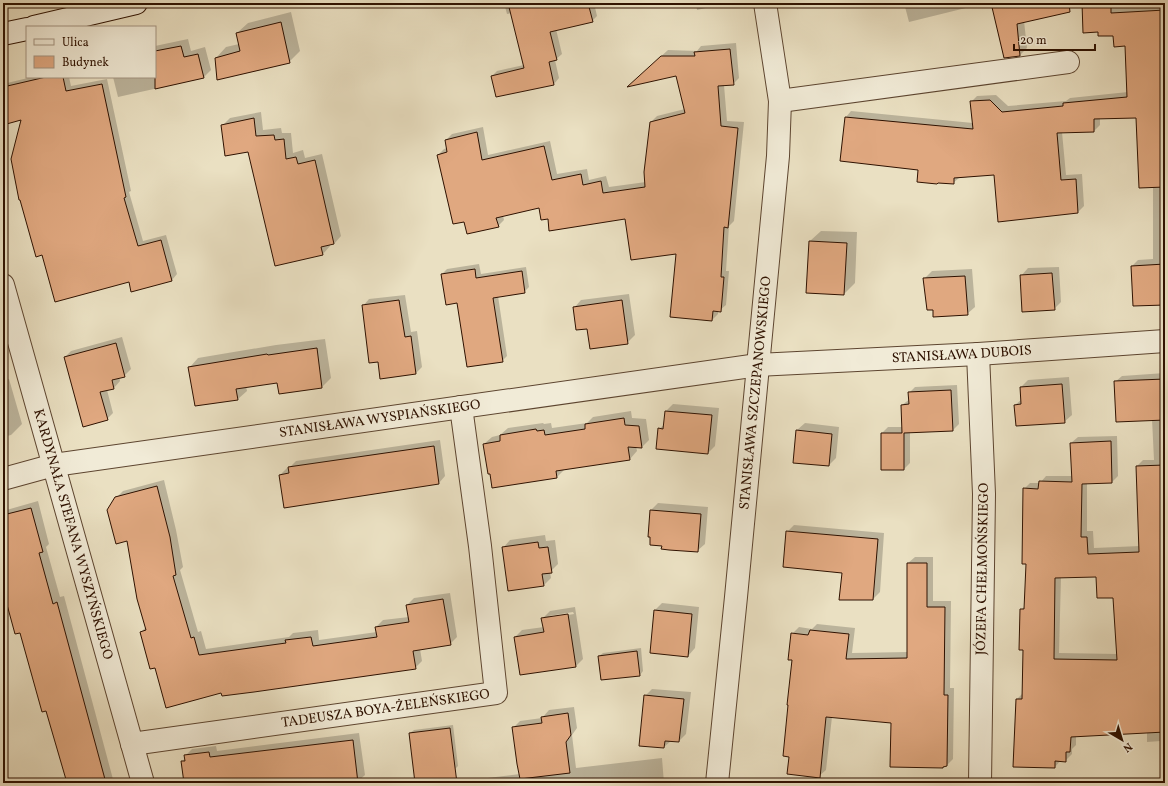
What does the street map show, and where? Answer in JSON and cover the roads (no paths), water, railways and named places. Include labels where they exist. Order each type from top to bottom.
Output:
[{"type":"street","points":[[38,26],[136,3]]},
{"type":"street","name":"STANISŁAWA SZCZEPANOWSKIEGO","points":[[717,783],[777,163],[780,101],[765,3]]},
{"type":"street","points":[[3,34],[26,29]]},
{"type":"street","points":[[780,101],[1068,62]]},
{"type":"street","name":"KARDYNAŁA STEFANA WYSZYŃSKIEGO","points":[[3,285],[143,783]]},
{"type":"street","name":"STANISŁAWA DUBOIS","points":[[758,365],[978,354],[1165,341]]},
{"type":"street","name":"JÓZEFA CHEŁMOŃSKIEGO","points":[[978,354],[984,494],[980,783]]},
{"type":"street","name":"STANISŁAWA WYSPIAŃSKIEGO","points":[[3,479],[54,465],[758,365]]},
{"type":"street","name":"TADEUSZA BOYA-ŻELEŃSKIEGO","points":[[132,744],[496,693],[480,546],[461,407]]}]
